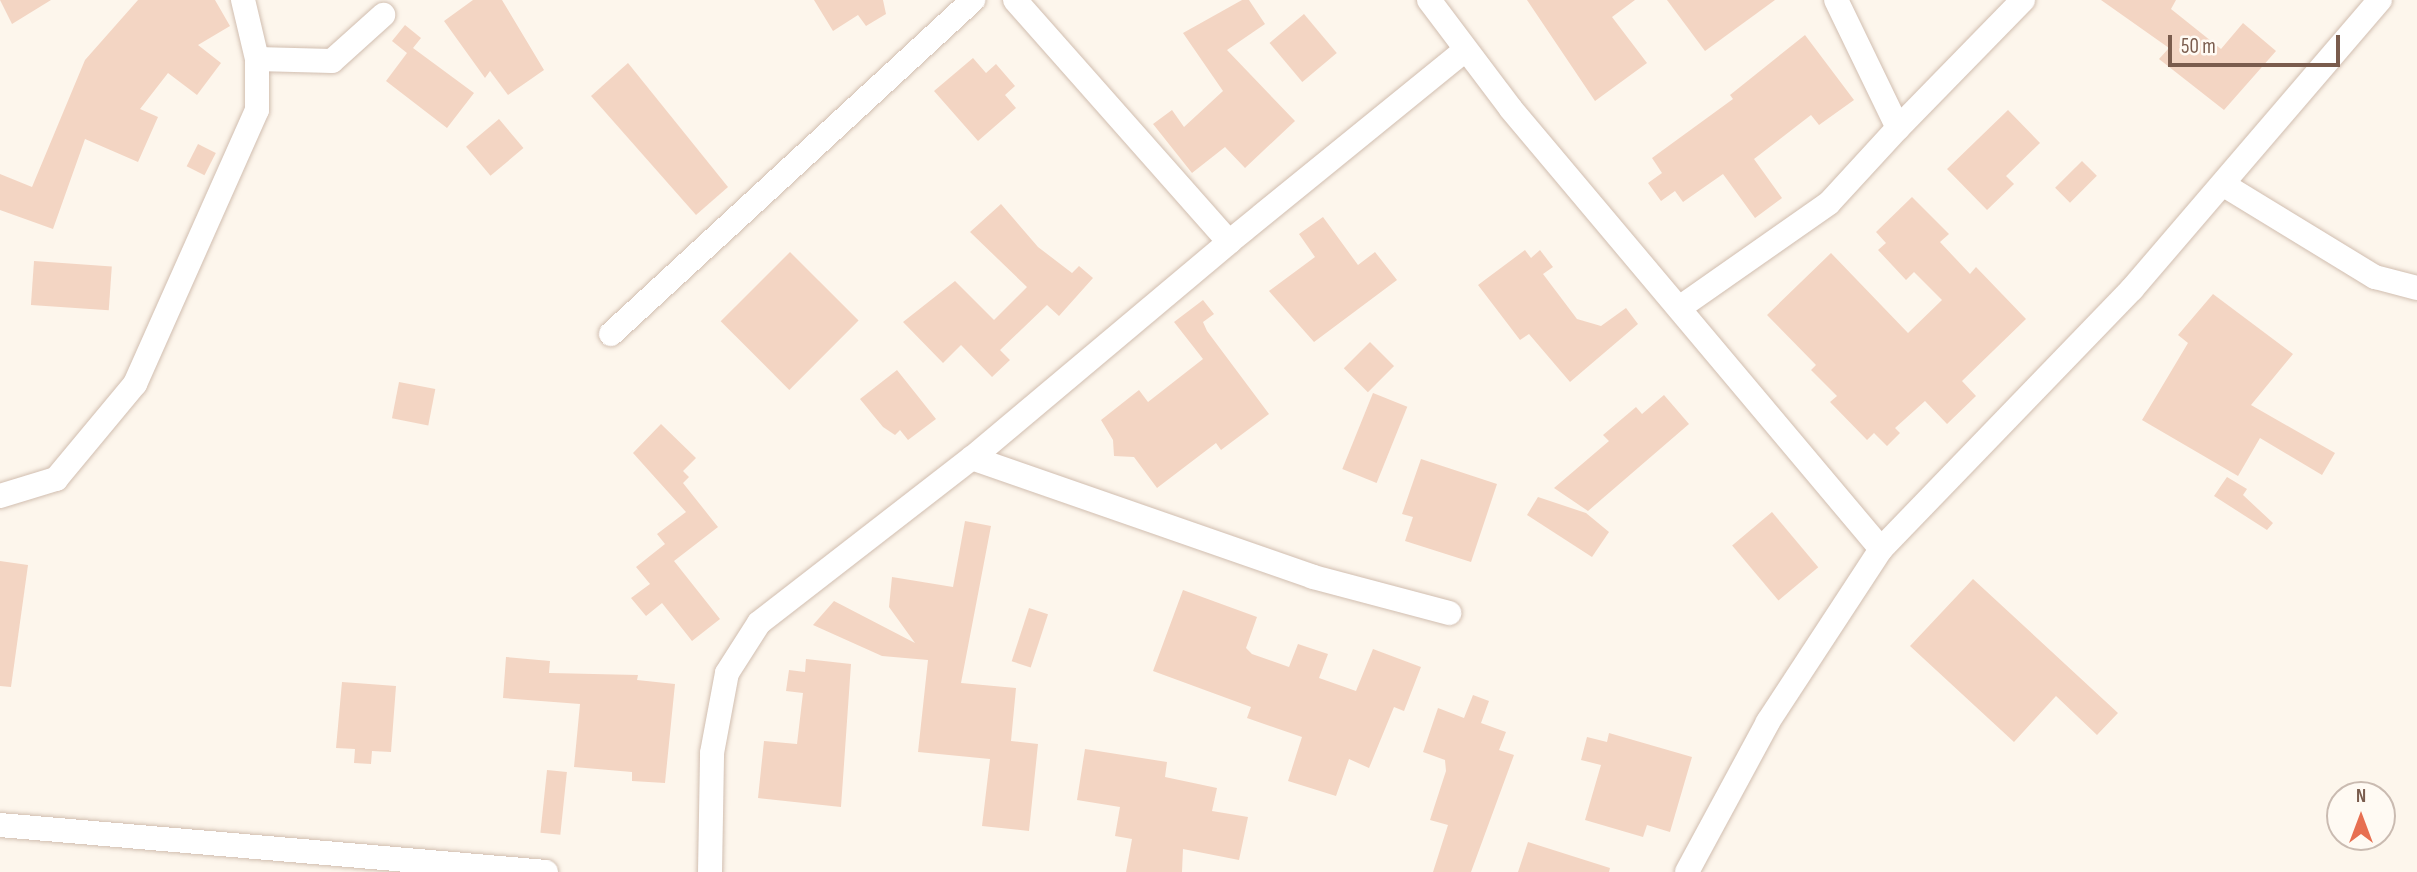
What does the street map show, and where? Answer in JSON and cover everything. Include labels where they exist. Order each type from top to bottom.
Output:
[{"type":"street","points":[[0,496],[56,479],[135,384],[257,110],[257,59],[243,0]]},
{"type":"street","points":[[611,334],[974,0]]},
{"type":"street","points":[[1015,0],[1229,242]]},
{"type":"street","points":[[1429,0],[1465,50],[1682,306],[1881,549]]},
{"type":"street","points":[[1836,0],[1898,128]]},
{"type":"street","points":[[1682,306],[1829,203],[2023,0]]},
{"type":"street","points":[[1687,872],[1768,722],[1881,549],[2224,186],[2380,0]]},
{"type":"street","points":[[257,59],[332,61],[383,15]]},
{"type":"street","points":[[710,872],[712,753],[727,673],[741,646],[759,623],[972,458],[1229,242],[1465,50]]},
{"type":"street","points":[[2224,186],[2375,277],[2417,288]]},
{"type":"street","points":[[972,458],[1313,577],[1449,613]]},
{"type":"street","points":[[0,825],[546,872]]},
{"type":"building","points":[[0,0],[51,0],[12,24]]},
{"type":"building","points":[[138,0],[215,0],[230,26],[198,45],[221,63],[197,95],[168,73],[140,109],[158,117],[138,162],[85,139],[53,229],[0,210],[0,174],[32,187],[85,60]]},
{"type":"building","points":[[473,0],[502,0],[544,70],[508,95],[490,71],[485,78],[444,21]]},
{"type":"building","points":[[814,0],[883,0],[886,14],[866,26],[858,15],[833,31]]},
{"type":"building","points":[[1242,0],[1249,0],[1265,24],[1227,50],[1295,121],[1245,168],[1225,147],[1192,173],[1153,124],[1172,110],[1184,127],[1223,91],[1183,33]]},
{"type":"building","points":[[1527,0],[1635,0],[1612,17],[1647,63],[1595,101]]},
{"type":"building","points":[[1667,0],[1775,0],[1705,51]]},
{"type":"building","points":[[2101,0],[2176,0],[2171,9],[2221,49],[2243,23],[2276,51],[2224,110],[2159,59],[2169,48]]},
{"type":"building","points":[[1304,14],[1337,53],[1302,82],[1270,43]]},
{"type":"building","points":[[405,25],[421,38],[413,48],[474,93],[447,128],[386,81],[407,53],[392,41]]},
{"type":"building","points":[[1805,35],[1854,100],[1819,125],[1811,115],[1754,159],[1782,198],[1755,218],[1723,174],[1683,202],[1675,191],[1661,201],[1648,183],[1662,173],[1652,158],[1733,99],[1730,95]]},
{"type":"building","points":[[973,58],[986,73],[996,64],[1015,86],[1005,95],[1016,108],[978,141],[934,91]]},
{"type":"building","points":[[628,63],[728,187],[696,215],[591,96]]},
{"type":"building","points":[[2008,110],[2040,143],[2006,176],[2014,184],[1987,210],[1947,169]]},
{"type":"building","points":[[499,119],[523,148],[490,176],[466,147]]},
{"type":"building","points":[[198,144],[216,153],[204,175],[187,166]]},
{"type":"building","points":[[2082,161],[2097,176],[2070,203],[2055,188]]},
{"type":"building","points":[[1912,197],[1949,234],[1940,242],[1970,274],[1976,267],[2026,319],[1962,381],[1976,396],[1947,424],[1925,401],[1895,428],[1900,433],[1887,446],[1874,433],[1867,440],[1830,402],[1837,396],[1811,370],[1816,365],[1767,315],[1831,253],[1908,333],[1942,300],[1914,272],[1906,280],[1878,250],[1886,243],[1876,232]]},
{"type":"building","points":[[1001,204],[1038,247],[1072,273],[1079,266],[1093,278],[1059,316],[1047,305],[1000,350],[1010,360],[992,377],[961,345],[943,363],[903,322],[955,281],[994,320],[1027,287],[970,232]]},
{"type":"building","points":[[1323,217],[1358,265],[1375,252],[1397,280],[1314,342],[1269,291],[1315,257],[1299,234]]},
{"type":"building","points":[[1525,250],[1531,258],[1540,250],[1553,267],[1543,274],[1577,319],[1601,326],[1626,308],[1638,324],[1570,382],[1529,334],[1520,340],[1478,285]]},
{"type":"building","points":[[790,252],[859,321],[789,390],[721,321]]},
{"type":"building","points":[[34,261],[112,266],[109,310],[31,305]]},
{"type":"building","points":[[2213,294],[2293,354],[2251,405],[2335,453],[2322,475],[2260,438],[2238,476],[2142,420],[2188,343],[2178,335]]},
{"type":"building","points":[[1203,300],[1214,314],[1203,322],[1207,331],[1269,414],[1221,450],[1216,443],[1157,488],[1134,457],[1114,456],[1113,440],[1101,420],[1139,390],[1148,402],[1203,359],[1174,322]]},
{"type":"building","points":[[1370,342],[1394,366],[1368,392],[1344,368]]},
{"type":"building","points":[[897,370],[936,419],[908,440],[900,430],[895,435],[883,427],[860,399]]},
{"type":"building","points":[[399,382],[435,389],[428,425],[392,418]]},
{"type":"building","points":[[1373,393],[1407,407],[1377,483],[1342,469]]},
{"type":"building","points":[[1664,395],[1689,424],[1588,511],[1554,488],[1609,441],[1603,435],[1636,407],[1642,414]]},
{"type":"building","points":[[661,424],[696,458],[683,471],[689,477],[683,483],[718,527],[674,561],[720,619],[692,641],[662,603],[646,616],[631,598],[650,584],[636,567],[665,544],[657,534],[686,512],[633,453]]},
{"type":"building","points":[[1421,459],[1497,484],[1471,562],[1405,541],[1413,517],[1402,514]]},
{"type":"building","points":[[2227,477],[2247,489],[2243,495],[2273,523],[2267,530],[2214,496]]},
{"type":"building","points":[[1538,497],[1586,513],[1609,532],[1592,557],[1527,515]]},
{"type":"building","points":[[1772,512],[1818,567],[1778,601],[1732,545]]},
{"type":"building","points":[[965,521],[991,526],[961,683],[1016,688],[1011,741],[1038,744],[1029,831],[982,826],[990,759],[918,752],[928,660],[882,656],[813,625],[834,601],[915,643],[889,607],[892,577],[953,587]]},
{"type":"building","points":[[0,561],[28,565],[11,687],[0,686]]},
{"type":"building","points":[[1973,579],[2118,713],[2097,735],[2056,696],[2014,742],[1910,646]]},
{"type":"building","points":[[1183,590],[1257,617],[1246,648],[1252,654],[1289,667],[1298,644],[1328,654],[1319,678],[1356,691],[1373,649],[1421,667],[1404,711],[1394,707],[1369,768],[1349,759],[1336,796],[1288,781],[1302,737],[1247,718],[1251,707],[1153,671]]},
{"type":"building","points":[[1029,608],[1048,614],[1031,667],[1012,661]]},
{"type":"building","points":[[506,657],[550,661],[549,673],[638,675],[637,680],[675,684],[665,783],[632,781],[632,772],[574,767],[580,704],[503,698]]},
{"type":"building","points":[[806,659],[851,664],[841,807],[758,798],[764,741],[797,744],[803,693],[786,691],[789,670],[805,672]]},
{"type":"building","points":[[342,682],[396,686],[391,752],[372,751],[371,764],[354,763],[355,749],[336,748]]},
{"type":"building","points":[[1473,695],[1489,701],[1481,723],[1506,732],[1499,750],[1514,755],[1471,872],[1433,872],[1448,825],[1430,820],[1446,771],[1445,760],[1423,752],[1438,708],[1464,718]]},
{"type":"building","points":[[1609,733],[1692,757],[1670,832],[1647,825],[1643,837],[1585,820],[1601,765],[1581,760],[1587,737],[1607,742]]},
{"type":"building","points":[[1085,749],[1167,762],[1165,777],[1217,788],[1212,811],[1248,817],[1239,860],[1183,849],[1182,872],[1126,872],[1132,839],[1115,836],[1120,807],[1077,800]]},
{"type":"building","points":[[547,770],[567,772],[560,835],[540,833]]},
{"type":"building","points":[[1528,842],[1610,868],[1609,872],[1518,872]]}]
